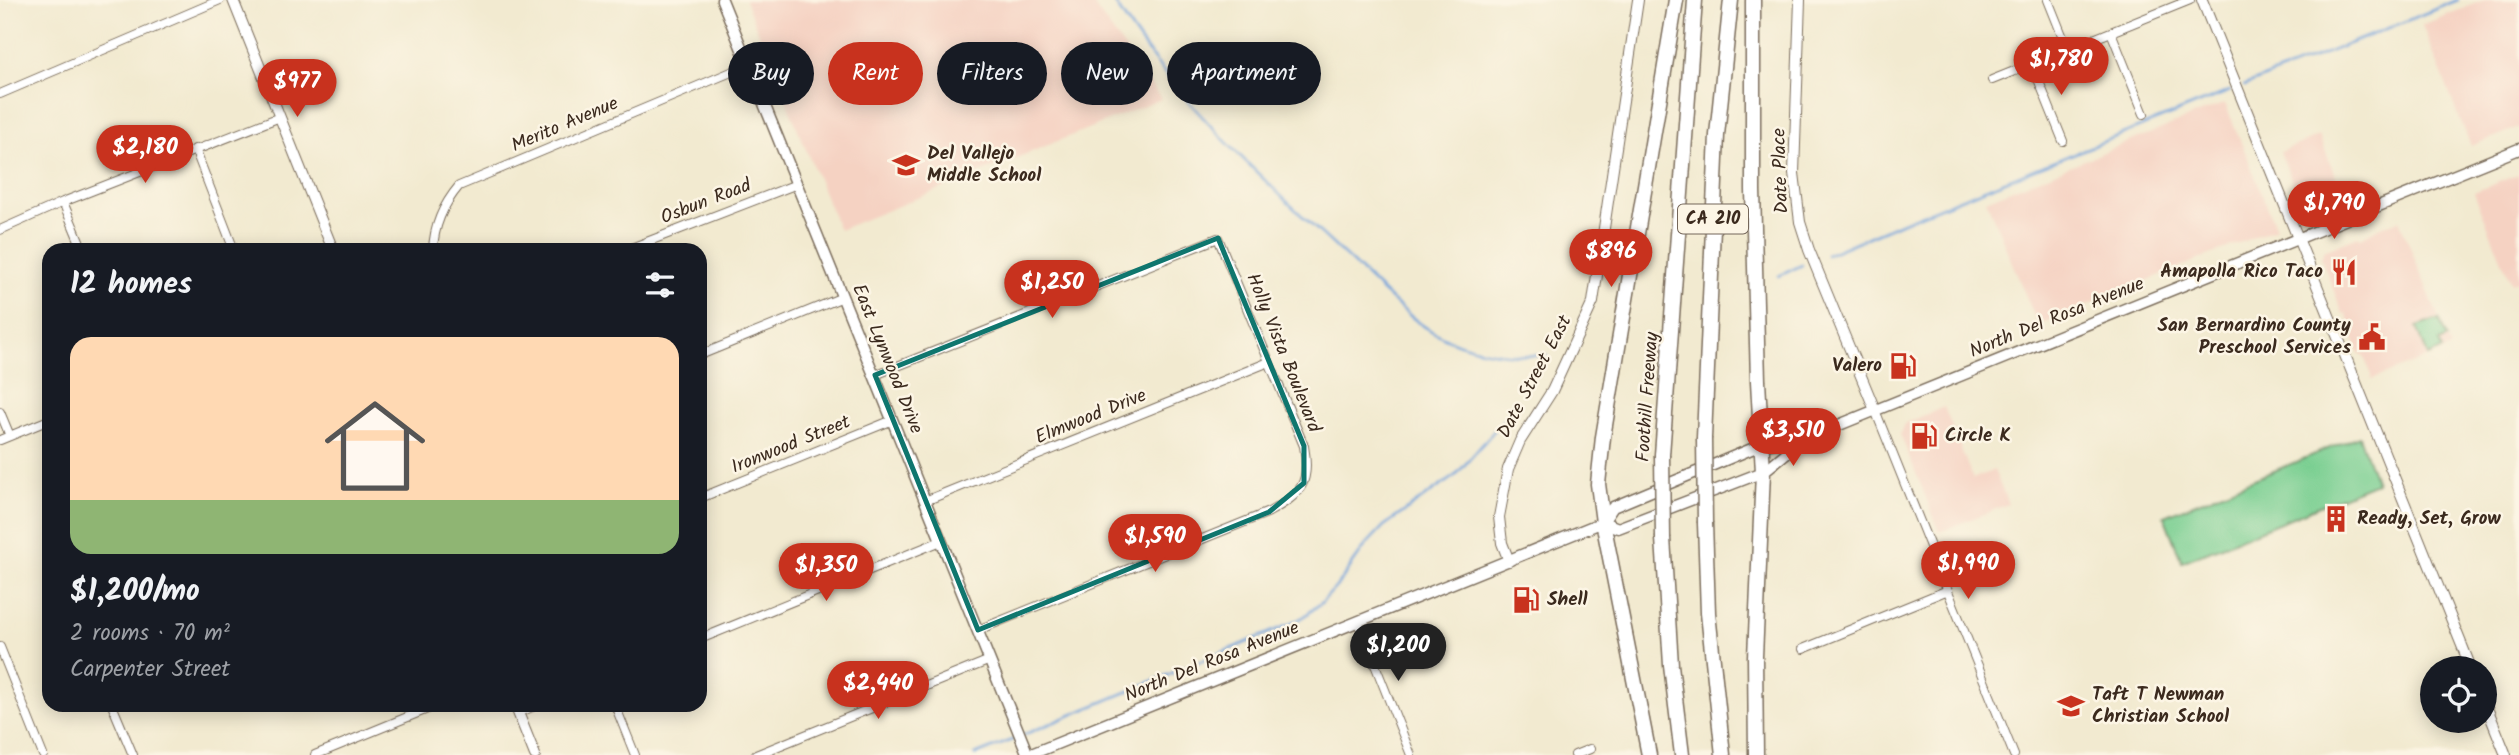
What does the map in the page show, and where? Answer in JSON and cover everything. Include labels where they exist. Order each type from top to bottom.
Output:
[{"type":"highway","points":[[1649,755],[1603,522],[1598,484],[1603,437],[1676,0]]},
{"type":"highway","name":"Foothill Freeway","points":[[1682,755],[1671,665],[1663,538],[1662,455],[1695,0]]},
{"type":"highway","name":"CA 210","points":[[1723,755],[1708,613],[1704,438],[1717,135],[1731,0]]},
{"type":"highway","points":[[1753,0],[1753,190],[1763,472],[1755,657],[1756,755]]},
{"type":"main road","name":"East Lynwood Drive","points":[[722,0],[739,42]]},
{"type":"main road","name":"East Lynwood Drive","points":[[764,105],[1029,755]]},
{"type":"main road","name":"North Del Rosa Avenue","points":[[1029,755],[1603,522],[1613,507],[1761,445],[1802,440],[2519,149]]},
{"type":"main road","name":"North Del Rosa Avenue","points":[[1603,522],[1618,528],[1763,472],[1802,440]]},
{"type":"street","points":[[0,93],[220,0]]},
{"type":"street","points":[[233,0],[330,243]]},
{"type":"street","name":"Date Street East","points":[[1509,561],[1502,543],[1499,517],[1508,469],[1520,441],[1552,391],[1594,302],[1638,0]]},
{"type":"street","name":"Date Place","points":[[1800,0],[1794,173],[1800,222],[1875,410]]},
{"type":"street","points":[[2048,0],[2068,50]]},
{"type":"street","points":[[1992,80],[2190,0]]},
{"type":"street","points":[[2202,0],[2466,656]]},
{"type":"street","points":[[2111,32],[2144,114]]},
{"type":"street","points":[[2032,64],[2063,141]]},
{"type":"street","name":"Merito Avenue","points":[[434,243],[438,222],[446,202],[459,186],[728,73]]},
{"type":"street","points":[[0,230],[63,202],[280,117]]},
{"type":"street","points":[[195,149],[231,243]]},
{"type":"street","name":"Osbun Road","points":[[644,243],[797,184]]},
{"type":"street","points":[[63,202],[80,243]]},
{"type":"street","name":"Holly Vista Boulevard","points":[[875,375],[1218,238],[1304,446],[1308,466],[1304,483],[1298,494],[1269,513],[978,631]]},
{"type":"street","points":[[707,352],[844,297]]},
{"type":"street","name":"Elmwood Drive","points":[[925,501],[1269,362]]},
{"type":"street","points":[[1875,410],[2014,755]]},
{"type":"street","points":[[0,412],[10,436]]},
{"type":"street","name":"Ironwood Street","points":[[707,495],[893,420]]},
{"type":"street","points":[[0,440],[42,423]]},
{"type":"street","points":[[707,636],[941,541]]},
{"type":"street","points":[[1803,649],[1948,590]]},
{"type":"street","points":[[1358,622],[1412,755]]},
{"type":"street","points":[[0,647],[43,755]]},
{"type":"street","points":[[756,755],[989,660]]},
{"type":"street","points":[[115,712],[133,755]]},
{"type":"street","points":[[315,755],[416,712]]},
{"type":"street","points":[[518,712],[535,755]]},
{"type":"street","points":[[618,712],[635,755]]},
{"type":"street","points":[[2497,733],[2506,755]]},
{"type":"street","points":[[1575,755],[1590,749]]},
{"type":"highlighted area","points":[[1218,238],[1304,446],[1304,483],[1269,512],[978,630],[875,375]]},
{"type":"shaded area","name":"Del Vallejo Middle School","points":[[745,0],[1090,0],[1120,42],[1061,42],[1061,105],[1146,105],[839,230],[788,105],[814,105],[814,42],[762,42]]},
{"type":"shaded area","points":[[2484,0],[2519,0],[2519,127],[2471,146],[2422,25]]},
{"type":"shaded area","name":"Del Vallejo Middle School","points":[[1153,88],[1161,99],[1153,102]]},
{"type":"shaded area","points":[[2225,103],[2276,228],[2038,325],[1986,200]]},
{"type":"shaded area","points":[[2319,136],[2345,199],[2306,215],[2280,152]]},
{"type":"shaded area","points":[[2519,174],[2519,280],[2511,283],[2474,192]]},
{"type":"shaded area","points":[[2399,220],[2451,348],[2371,380],[2372,375],[2363,355],[2359,353],[2346,313],[2343,314],[2321,258],[2324,250],[2358,236],[2361,238]]},
{"type":"shaded area","points":[[1944,407],[1973,479],[1994,470],[2008,504],[1940,532],[1900,434],[1904,424]]},
{"type":"green space","points":[[2439,319],[2447,338],[2439,342],[2442,350],[2428,356],[2417,327]]},
{"type":"green space","points":[[2359,436],[2376,483],[2182,562],[2164,516]]},
{"type":"waterway","points":[[1113,0],[1140,41],[1204,118],[1274,189],[1408,314],[1435,333],[1475,349],[1504,354],[1547,356]]},
{"type":"waterway","points":[[2244,86],[2458,0]]},
{"type":"waterway","points":[[1826,255],[2230,91]]},
{"type":"waterway","points":[[1779,276],[1802,265]]},
{"type":"waterway","points":[[1023,735],[1305,616],[1336,587],[1366,545],[1384,526],[1456,475],[1506,417]]},
{"type":"waterway","points":[[975,755],[1017,738]]},
{"type":"place","name":"Del Vallejo Middle School","points":[[906,165]]},
{"type":"place","name":"Amapolla Rico Taco","points":[[2344,272]]},
{"type":"place","name":"San Bernardino County Preschool Services","points":[[2372,337]]},
{"type":"place","name":"Valero","points":[[1903,366]]},
{"type":"place","name":"Circle K","points":[[1924,436]]},
{"type":"place","name":"Ready, Set, Grow","points":[[2336,519]]},
{"type":"place","name":"Shell","points":[[1526,600]]},
{"type":"place","name":"Taft T Newman Christian School","points":[[2071,706]]}]
